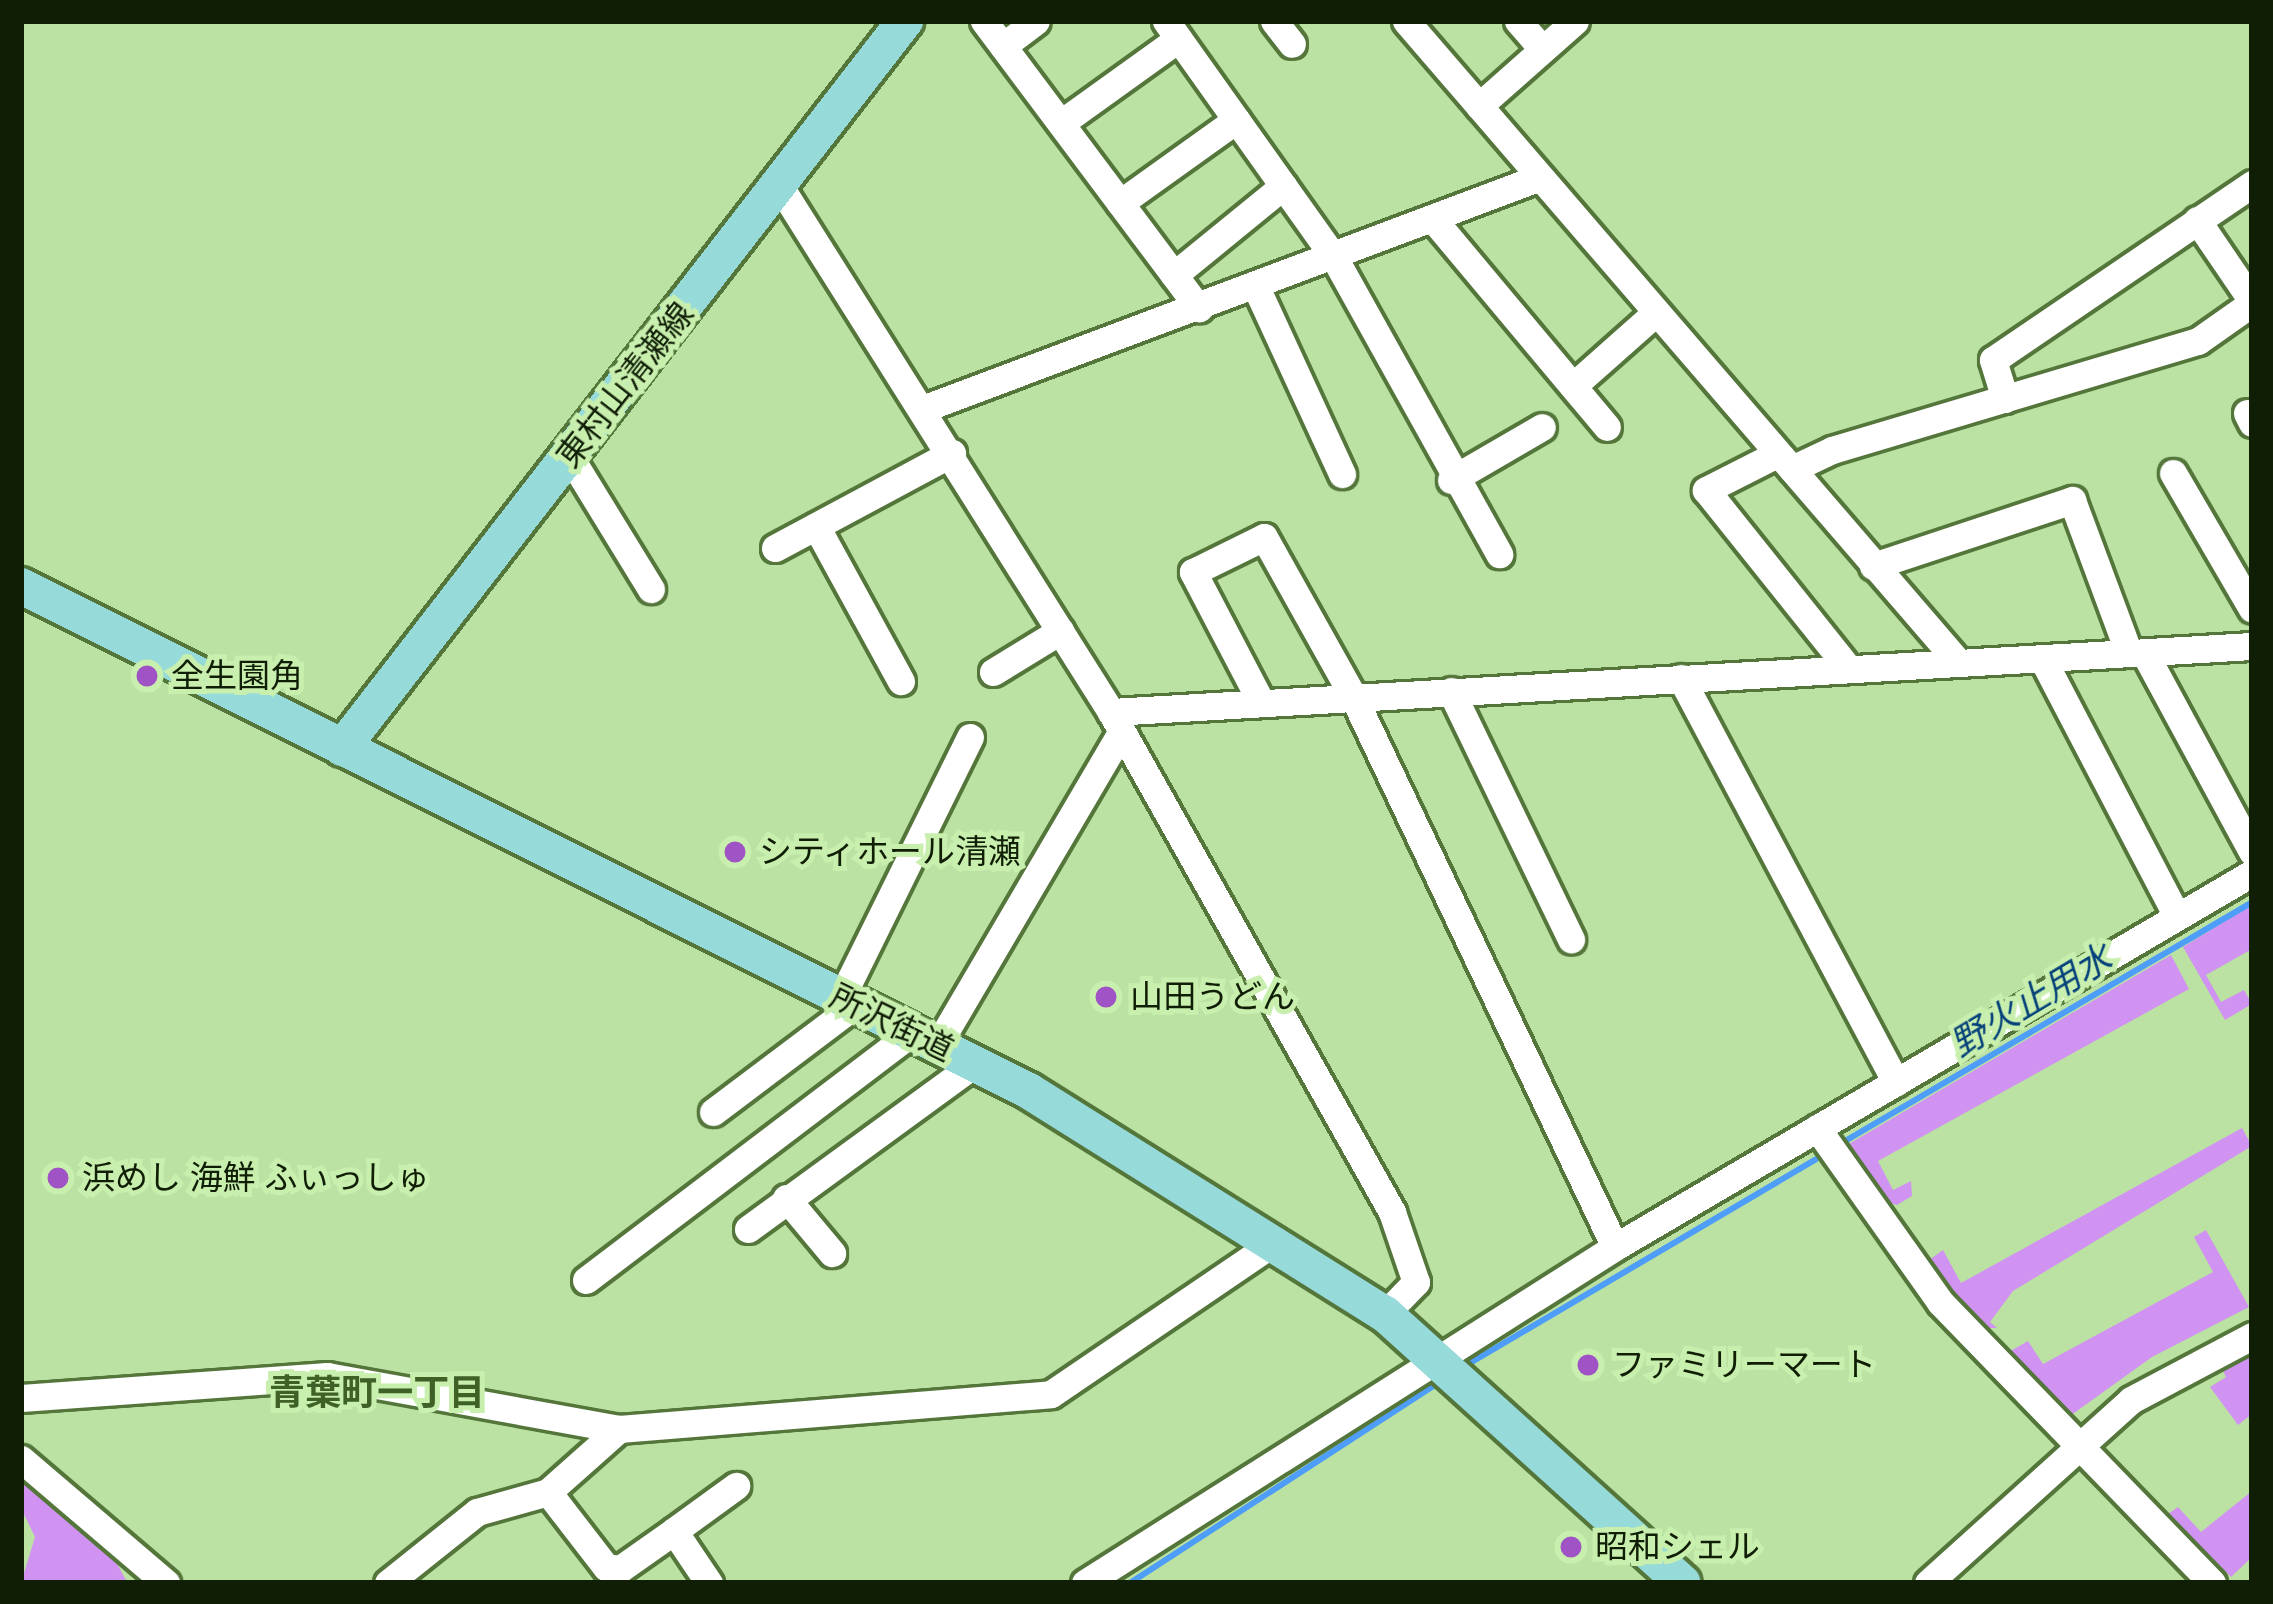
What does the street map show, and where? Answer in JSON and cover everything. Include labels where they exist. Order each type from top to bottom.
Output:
[{"type":"main road","name":"東村山清瀬線","points":[[342,748],[905,21]]},
{"type":"main road","name":"所沢街道","points":[[21,586],[974,1064],[1276,1241],[1385,1313],[1441,1357],[1683,1583]]},
{"type":"street","points":[[984,21],[1199,308]]},
{"type":"street","points":[[1003,46],[1036,21]]},
{"type":"street","points":[[1274,21],[1292,44]]},
{"type":"street","points":[[1406,21],[1654,314],[1959,662]]},
{"type":"street","points":[[1518,21],[1542,49]]},
{"type":"street","points":[[1478,106],[1575,21]]},
{"type":"street","points":[[1061,123],[1172,30],[1334,259],[1451,480],[1498,554]]},
{"type":"street","points":[[1120,202],[1236,120]]},
{"type":"street","points":[[926,408],[1334,259],[1538,178]]},
{"type":"street","points":[[2005,399],[1993,360],[2252,184]]},
{"type":"street","points":[[778,185],[926,408],[1116,722],[1392,1212],[1416,1282],[1385,1313]]},
{"type":"street","points":[[1174,275],[1283,186]]},
{"type":"street","points":[[1433,219],[1607,427]]},
{"type":"street","points":[[1849,669],[1706,490],[1784,462],[2198,341],[2252,302],[2197,220]]},
{"type":"street","points":[[1256,287],[1342,474]]},
{"type":"street","points":[[1573,386],[1654,314]]},
{"type":"street","points":[[1451,480],[1542,427]]},
{"type":"street","points":[[775,548],[952,453]]},
{"type":"street","points":[[570,457],[651,589]]},
{"type":"street","points":[[2173,472],[2252,609]]},
{"type":"street","points":[[1873,566],[2072,500],[2136,653],[2252,852]]},
{"type":"street","points":[[816,526],[901,681]]},
{"type":"street","points":[[1261,702],[1192,572],[1264,537],[1353,696],[1615,1247]]},
{"type":"street","points":[[993,672],[1060,631]]},
{"type":"street","points":[[1116,722],[1261,702],[2252,646]]},
{"type":"street","points":[[2042,658],[2177,916]]},
{"type":"street","points":[[1681,678],[1896,1082]]},
{"type":"street","points":[[1451,691],[1570,939]]},
{"type":"street","points":[[586,1280],[924,1039],[1116,722]]},
{"type":"street","points":[[713,1112],[848,1002],[970,737]]},
{"type":"street","points":[[1085,1583],[1615,1247],[2252,873]]},
{"type":"street","points":[[748,1229],[974,1064]]},
{"type":"street","points":[[1817,1128],[1904,1261],[2212,1583]]},
{"type":"street","points":[[786,1198],[832,1253]]},
{"type":"street","points":[[21,1398],[327,1376],[619,1429],[1052,1394],[1276,1241]]},
{"type":"street","points":[[1928,1583],[2078,1445],[2174,1371],[2252,1336]]},
{"type":"street","points":[[388,1583],[477,1512],[548,1492],[619,1429]]},
{"type":"street","points":[[21,1460],[166,1583]]},
{"type":"street","points":[[548,1492],[606,1567],[620,1569],[736,1486]]},
{"type":"street","points":[[674,1531],[709,1583]]},
{"type":"shaded area","points":[[2252,905],[2252,949],[2206,975],[2221,1002],[2244,990],[2252,1004],[2225,1020],[2183,947]]},
{"type":"shaded area","points":[[2171,955],[2189,989],[1878,1161],[1893,1190],[1911,1181],[1912,1196],[1897,1205],[1879,1200],[1842,1148]]},
{"type":"shaded area","points":[[2242,1128],[2252,1146],[2013,1291],[1990,1322],[1997,1328],[1982,1328],[1925,1263],[1943,1250],[1961,1283]]},
{"type":"shaded area","points":[[2206,1230],[2249,1307],[2152,1357],[2070,1416],[2007,1353],[2028,1341],[2043,1364],[2213,1272],[2194,1237]]},
{"type":"shaded area","points":[[2252,1355],[2252,1414],[2238,1425],[2210,1387],[2226,1377],[2222,1369]]},
{"type":"shaded area","points":[[21,1472],[110,1551],[127,1582],[21,1583],[35,1537],[21,1508]]},
{"type":"shaded area","points":[[2252,1491],[2252,1557],[2231,1577],[2168,1514],[2178,1507],[2201,1532]]},
{"type":"waterway","name":"野火止用水","points":[[1840,1144],[2252,902]]},
{"type":"waterway","name":"野火止用水","points":[[1465,1366],[1816,1159]]},
{"type":"waterway","name":"野火止用水","points":[[1130,1583],[1439,1382]]},
{"type":"place","name":"全生園角","points":[[147,676]]},
{"type":"place","name":"シティホール清瀬","points":[[735,852]]},
{"type":"place","name":"山田うどん","points":[[1106,997]]},
{"type":"place","name":"浜めし 海鮮 ふぃっしゅ","points":[[58,1178]]},
{"type":"place","name":"ファミリーマート","points":[[1588,1365]]},
{"type":"place","name":"昭和シェル","points":[[1571,1547]]},
{"type":"district","name":"青葉町一丁目","points":[[377,1393]]}]
